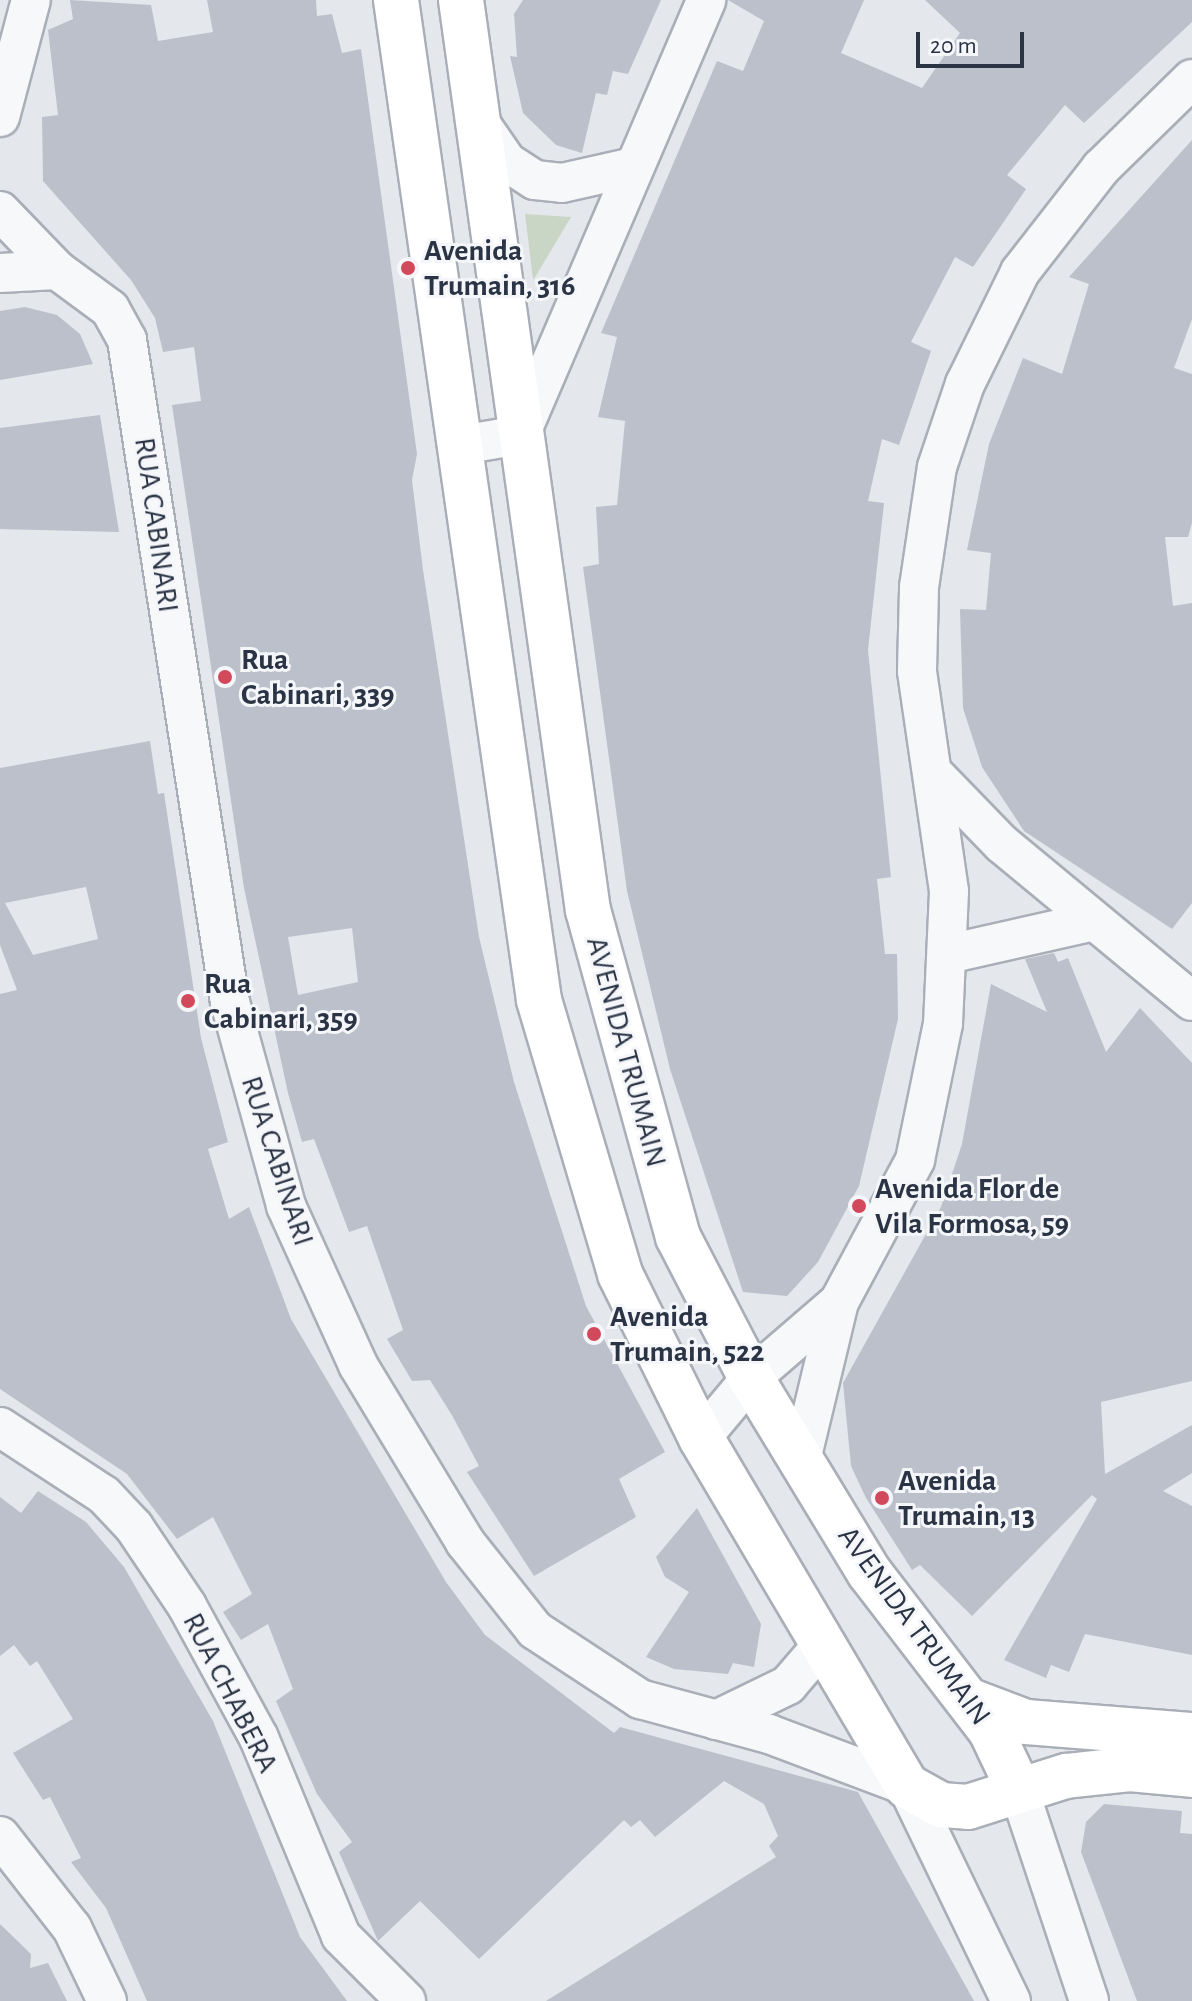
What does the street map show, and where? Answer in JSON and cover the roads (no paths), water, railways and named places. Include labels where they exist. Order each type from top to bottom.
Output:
[{"type":"main road","points":[[396,0],[539,1000],[620,1274],[701,1438],[907,1786],[941,1805],[968,1807],[1019,1790],[1130,1769],[1192,1775]]},
{"type":"main road","name":"AVENIDA TRUMAIN","points":[[461,0],[520,435],[604,987],[678,1237],[751,1378],[869,1572],[968,1700],[1019,1790]]},
{"type":"main road","points":[[968,1700],[1026,1722],[1192,1735]]},
{"type":"street","points":[[0,117],[31,0]]},
{"type":"street","points":[[461,445],[520,435],[706,0]]},
{"type":"street","points":[[801,1460],[839,1302],[915,1160],[933,1086],[948,954],[937,777],[917,671],[919,587],[937,467],[965,384],[1020,272],[1101,168],[1192,79]]},
{"type":"street","points":[[476,116],[507,162],[535,180],[562,183],[633,167]]},
{"type":"street","name":"RUA CABINARI","points":[[0,211],[57,270],[110,309],[134,365],[230,1002],[286,1206],[358,1365],[496,1588],[587,1670],[673,1713],[716,1720],[907,1786]]},
{"type":"street","points":[[0,273],[57,270]]},
{"type":"street","points":[[937,777],[1094,921],[1192,1001]]},
{"type":"street","points":[[948,954],[1094,921]]},
{"type":"street","points":[[701,1438],[751,1378],[839,1302]]},
{"type":"street","name":"RUA CHABERA","points":[[0,1427],[104,1495],[134,1527],[187,1606],[259,1738],[341,1936],[406,2001]]},
{"type":"street","points":[[716,1720],[788,1685],[824,1643]]},
{"type":"street","points":[[907,1786],[1011,2001]]},
{"type":"street","name":"AVENIDA TRUMAIN","points":[[1019,1790],[1089,2001]]},
{"type":"street","points":[[0,1836],[72,1928],[107,2001]]},
{"type":"place","name":"Avenida Trumain, 316","points":[[408,268]]},
{"type":"place","name":"Rua Cabinari, 339","points":[[225,677]]},
{"type":"place","name":"Rua Cabinari, 359","points":[[188,1001]]},
{"type":"place","name":"Avenida Flor de Vila Formosa, 59","points":[[859,1206]]},
{"type":"place","name":"Avenida Trumain, 522","points":[[594,1334]]},
{"type":"place","name":"Avenida Trumain, 13","points":[[882,1498]]}]
